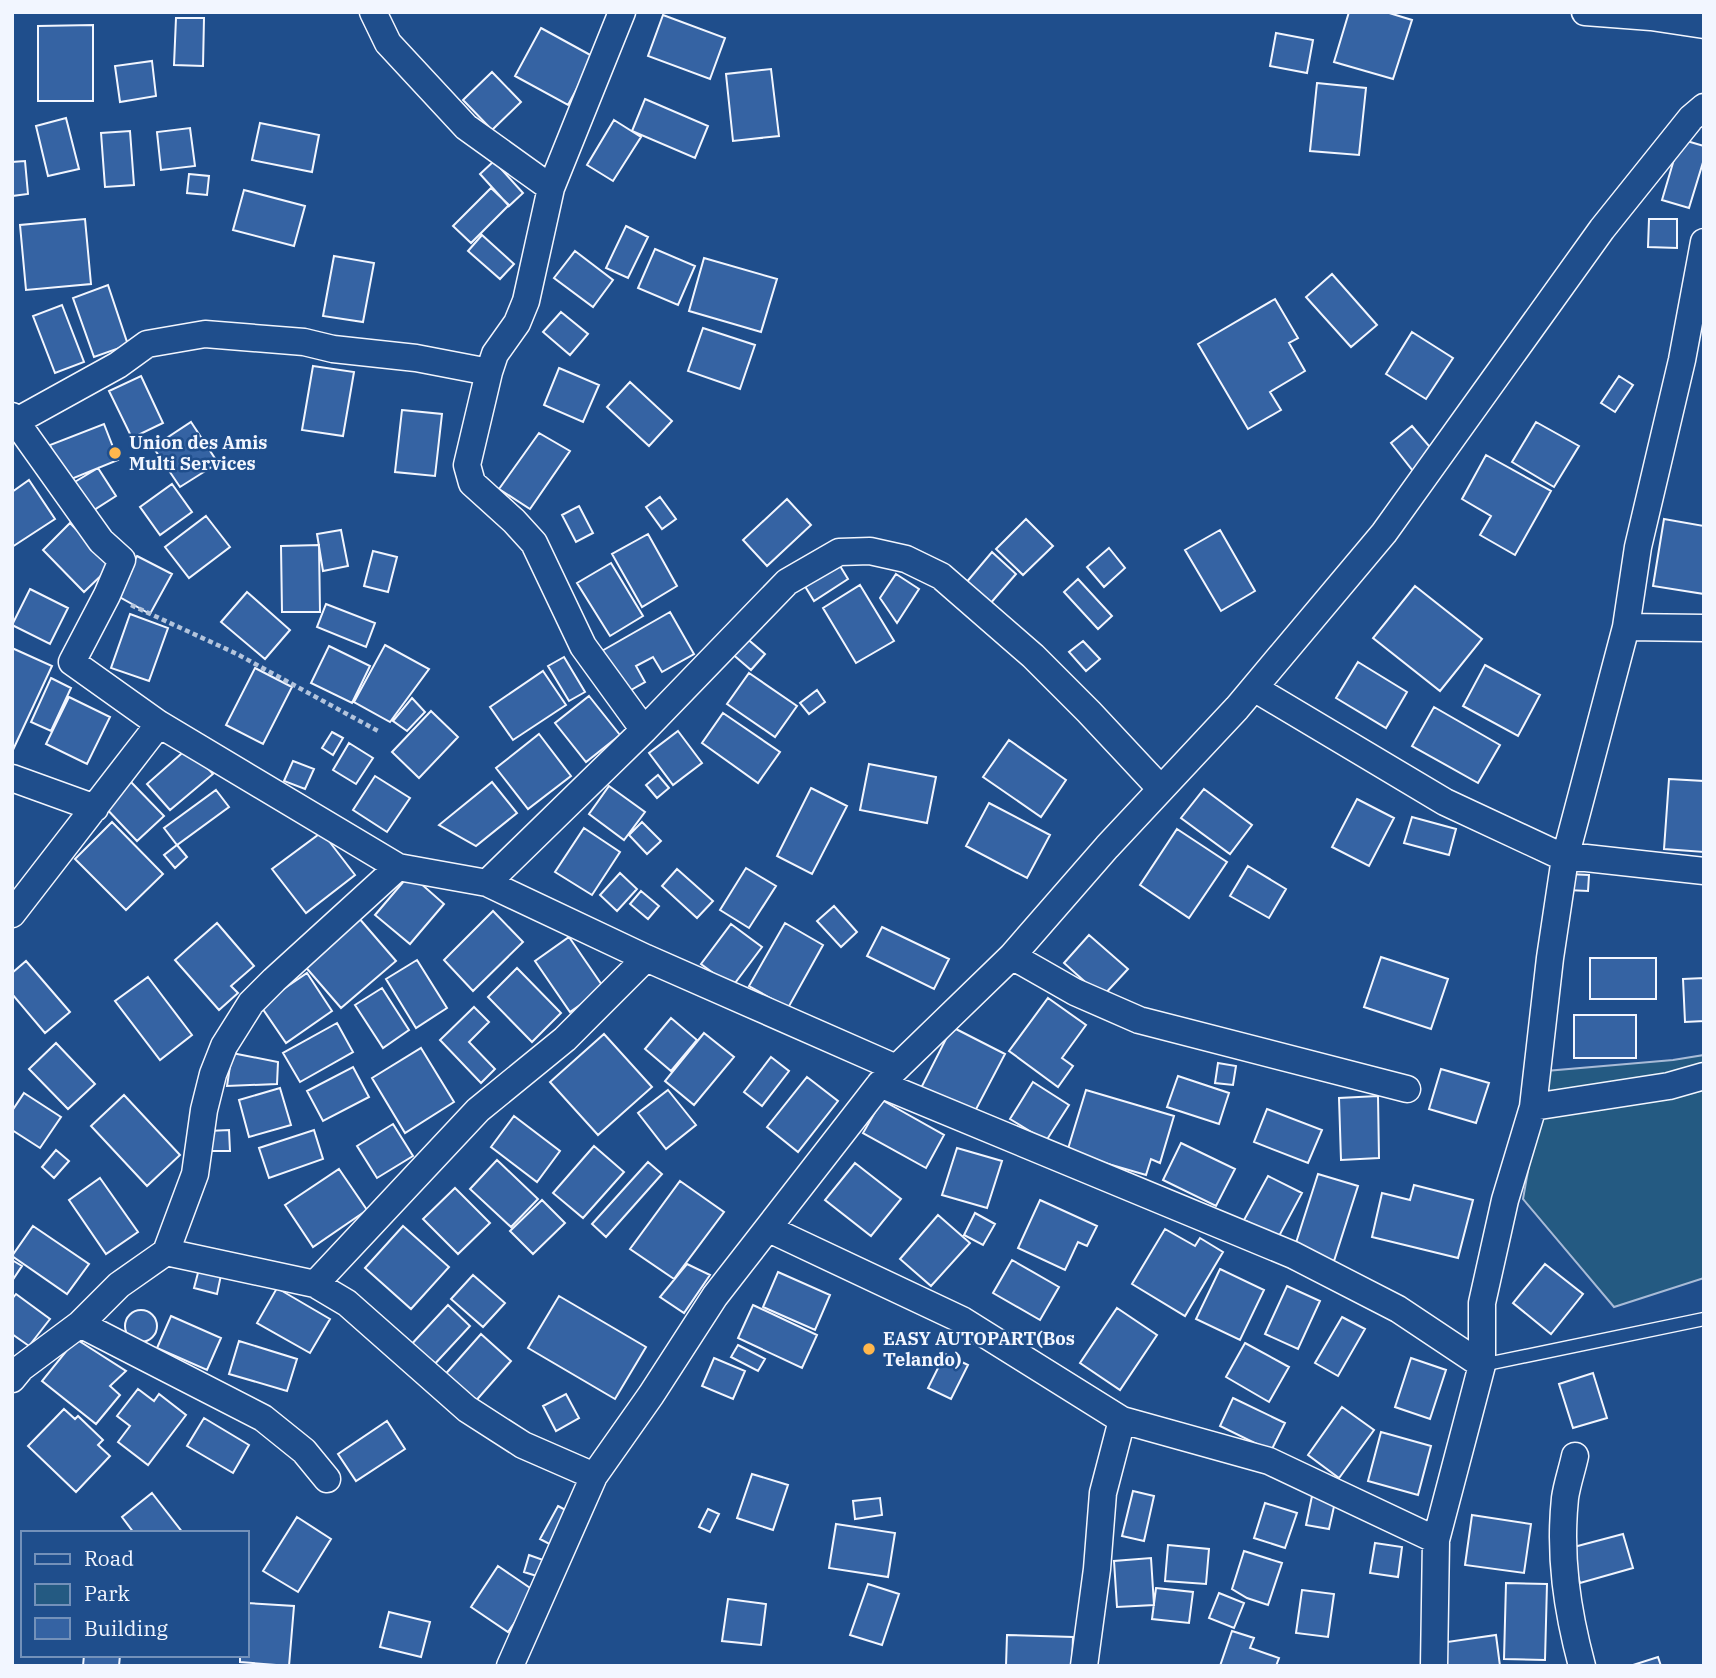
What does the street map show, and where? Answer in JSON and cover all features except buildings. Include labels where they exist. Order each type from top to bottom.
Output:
[{"type":"street","points":[[373,12],[388,43],[466,127],[551,188]]},
{"type":"street","points":[[622,12],[551,188],[526,301],[517,323],[495,354],[467,465],[472,483],[534,543],[583,646],[644,730]]},
{"type":"street","points":[[1585,12],[1651,17],[1704,25]]},
{"type":"street","points":[[510,1666],[594,1476],[651,1395],[715,1296],[888,1076],[1012,956],[1254,688],[1384,533],[1602,229],[1690,118],[1704,107]]},
{"type":"street","points":[[1434,1666],[1433,1596],[1436,1540],[1482,1366],[1482,1303],[1504,1200],[1533,1107],[1550,958],[1565,858],[1626,627],[1638,547],[1693,362],[1704,242]]},
{"type":"street","points":[[489,372],[416,358],[333,349],[304,342],[205,334],[147,344],[118,365],[14,419],[101,541],[122,560],[72,662],[159,724],[398,867],[487,883],[888,1076],[1293,1255],[1398,1309],[1482,1366]]},
{"type":"street","points":[[487,883],[644,730],[786,582],[839,552],[870,551],[906,559],[941,576],[1033,656],[1161,789]]},
{"type":"street","points":[[1626,627],[1704,628]]},
{"type":"street","points":[[1254,688],[1445,802],[1565,858],[1704,871]]},
{"type":"street","points":[[12,914],[159,724]]},
{"type":"street","points":[[12,778],[95,808]]},
{"type":"street","points":[[15,1369],[80,1324],[119,1284],[166,1252],[195,1174],[204,1110],[213,1074],[224,1046],[251,1003],[398,867]]},
{"type":"street","points":[[1012,956],[1075,992],[1139,1020],[1407,1089]]},
{"type":"street","points":[[315,1284],[478,1110],[565,1039],[646,958]]},
{"type":"street","points":[[1533,1107],[1669,1086],[1704,1076]]},
{"type":"street","points":[[769,1229],[962,1321],[1122,1420],[1269,1461],[1436,1540]]},
{"type":"street","points":[[166,1252],[315,1284],[347,1303],[467,1409],[523,1445],[594,1476]]},
{"type":"street","points":[[80,1324],[262,1418],[304,1451],[327,1479]]},
{"type":"street","points":[[1084,1666],[1097,1569],[1103,1493],[1122,1420]]},
{"type":"street","points":[[1576,1456],[1565,1496],[1562,1551],[1569,1618],[1583,1666]]},
{"type":"lane","points":[[1482,1366],[1704,1319]]},
{"type":"path","points":[[107,595],[237,654],[378,731]]},
{"type":"green space","points":[[1704,1055],[1704,1278],[1614,1307],[1523,1199],[1546,1071]]},
{"type":"place","name":"Union des Amis Multi Services","points":[[115,453]]},
{"type":"place","name":"EASY AUTOPART(Bos Telando)","points":[[869,1349]]}]
